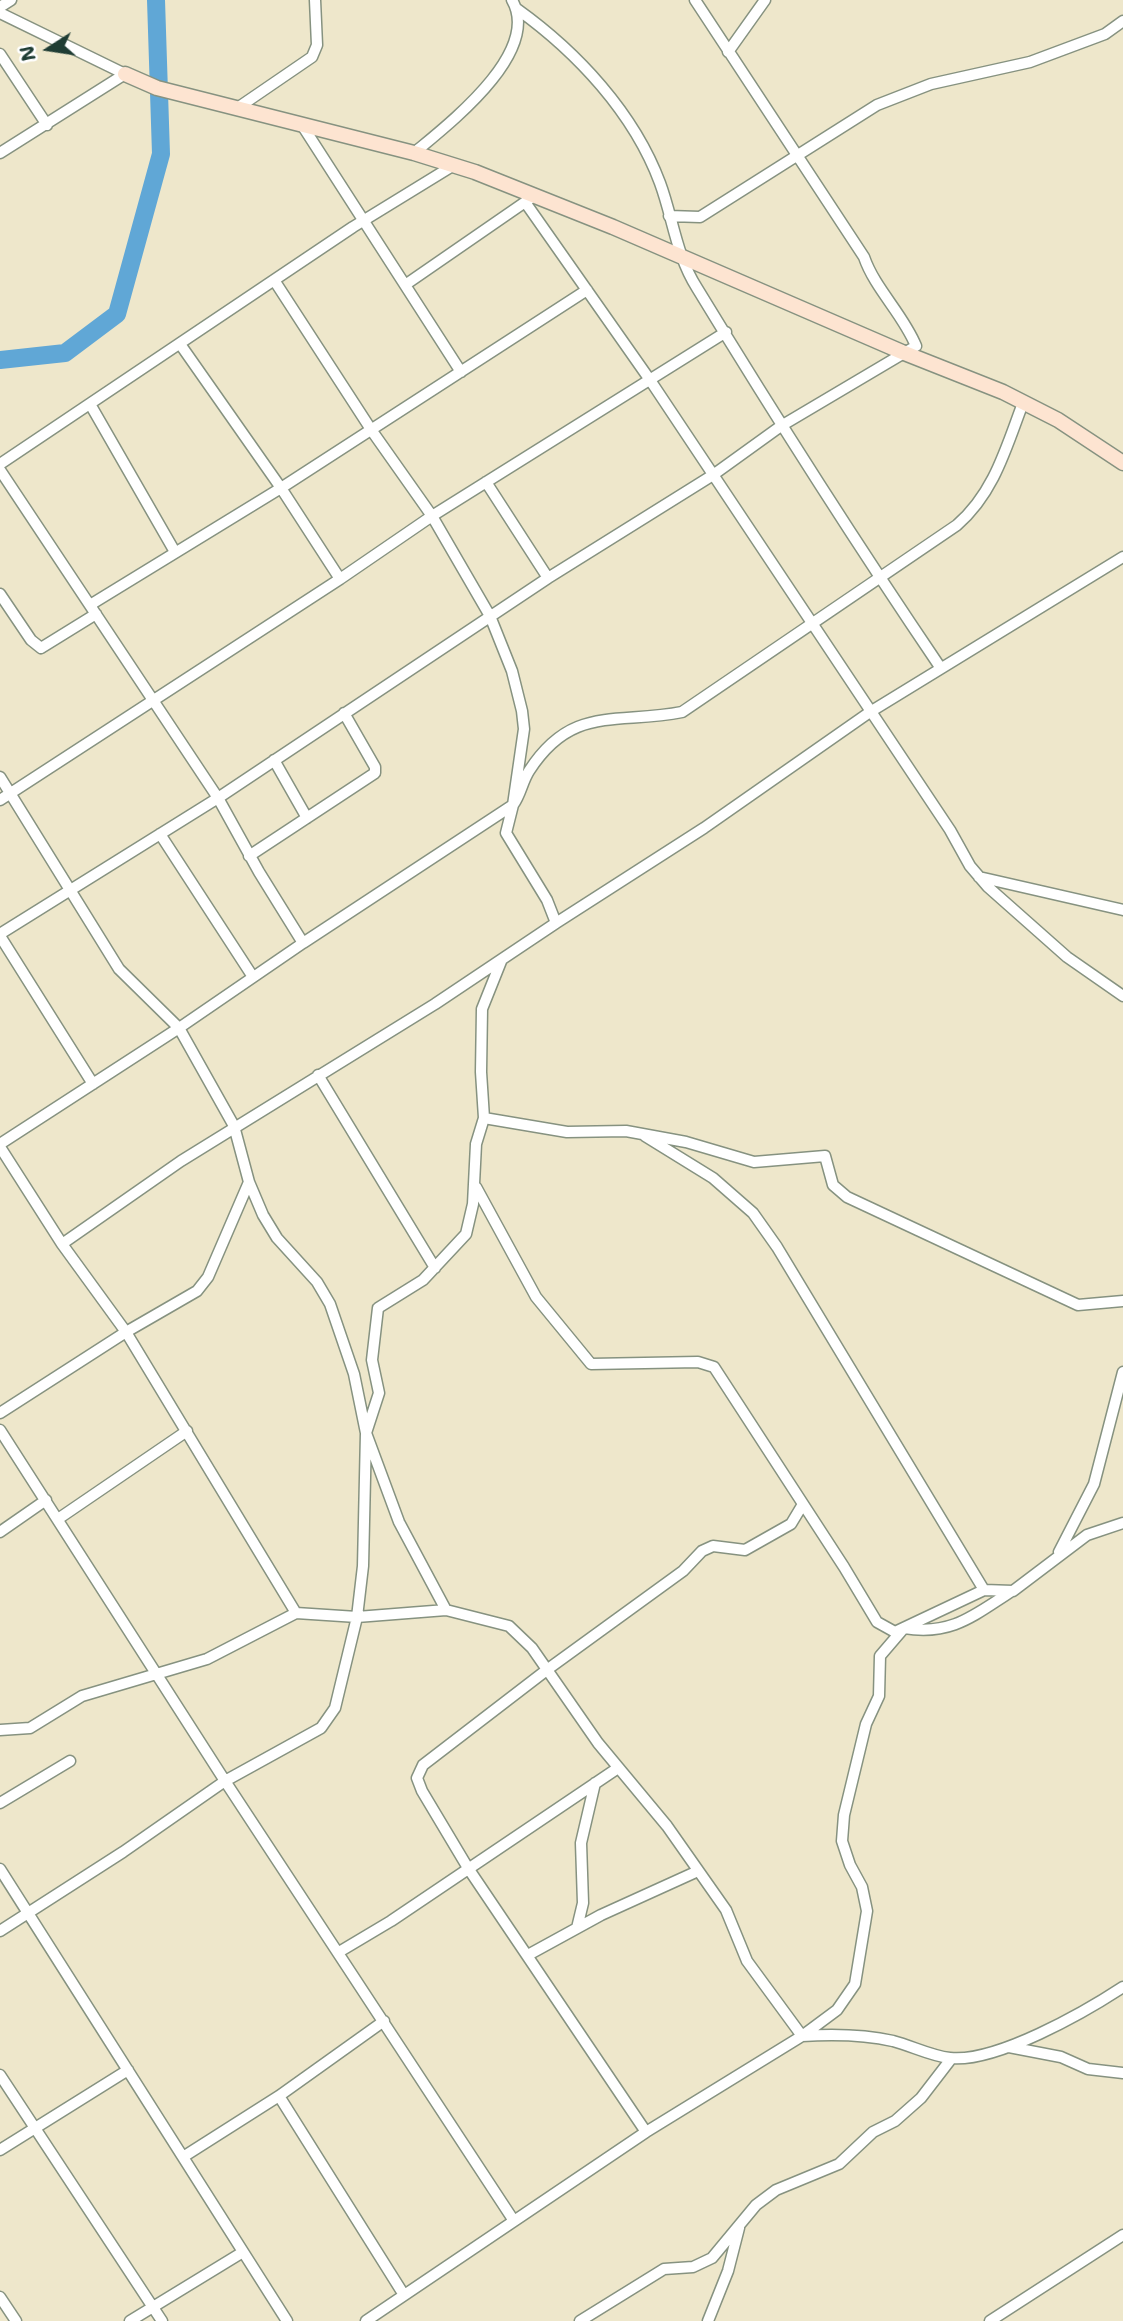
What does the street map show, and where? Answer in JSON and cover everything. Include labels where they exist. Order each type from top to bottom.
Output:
[{"type":"street","points":[[0,7],[11,0]]},
{"type":"street","points":[[236,109],[312,57],[317,45],[315,0]]},
{"type":"street","points":[[93,1084],[0,935],[218,798],[490,615],[713,475],[781,426],[916,346],[909,327],[695,0]]},
{"type":"street","points":[[728,51],[765,0]]},
{"type":"street","points":[[414,153],[469,108],[514,48],[520,30],[514,4]]},
{"type":"street","points":[[514,4],[600,83],[659,180],[682,258],[696,286],[781,426],[940,667]]},
{"type":"street","points":[[0,13],[157,88],[454,165],[529,199],[613,227],[1023,403],[1082,434],[1123,463]]},
{"type":"street","points":[[669,216],[700,217],[877,105],[931,84],[1030,62],[1105,34],[1123,21]]},
{"type":"street","points":[[0,54],[47,125]]},
{"type":"street","points":[[0,153],[125,74]]},
{"type":"street","points":[[302,125],[461,372]]},
{"type":"street","points":[[0,464],[364,220],[454,165]]},
{"type":"street","points":[[405,285],[529,199]]},
{"type":"street","points":[[529,199],[978,877],[1067,957],[1123,996]]},
{"type":"street","points":[[274,280],[432,516],[490,615],[512,671],[524,729],[513,805],[506,833],[547,900],[556,923]]},
{"type":"street","points":[[0,594],[31,640],[41,648],[175,552],[281,488],[587,290]]},
{"type":"street","points":[[0,800],[340,579],[432,516],[726,332]]},
{"type":"street","points":[[180,344],[281,488],[340,579]]},
{"type":"street","points":[[296,1613],[125,1332],[62,1244],[0,1145],[513,805],[521,795],[529,771],[574,727],[611,717],[657,717],[682,712],[880,578],[976,508],[991,485],[1023,403]]},
{"type":"street","points":[[90,404],[175,552]]},
{"type":"street","points":[[0,470],[218,798],[249,856],[303,943]]},
{"type":"street","points":[[486,482],[548,578]]},
{"type":"street","points":[[62,1244],[234,1126],[502,959],[704,828],[870,712],[1123,557]]},
{"type":"street","points":[[249,856],[375,774],[376,766],[344,713]]},
{"type":"street","points":[[274,760],[307,818]]},
{"type":"street","points":[[0,777],[119,969],[179,1028],[234,1126],[249,1182],[277,1238],[317,1282],[330,1304],[354,1374],[366,1433],[399,1522],[446,1610]]},
{"type":"street","points":[[160,834],[253,977]]},
{"type":"street","points":[[978,877],[1123,910]]},
{"type":"street","points":[[0,1931],[225,1782],[321,1728],[335,1708],[357,1617],[365,1541],[366,1433],[379,1394],[372,1360],[378,1308],[423,1280],[466,1234],[475,1185],[476,1144],[484,1118],[481,1072],[482,1009],[502,959]]},
{"type":"street","points":[[318,1075],[435,1268]]},
{"type":"street","points":[[484,1118],[567,1132],[611,1130],[643,1134],[686,1142],[754,1162],[825,1156],[832,1185],[847,1197],[1078,1305],[1123,1301]]},
{"type":"street","points":[[643,1134],[713,1178],[752,1213],[777,1247],[984,1590]]},
{"type":"street","points":[[0,1413],[125,1332],[197,1291],[208,1277],[249,1182]]},
{"type":"street","points":[[475,1185],[536,1297],[584,1358],[598,1366],[698,1362],[714,1367],[877,1622],[895,1632],[984,1590],[1013,1591]]},
{"type":"street","points":[[1058,1554],[1094,1484],[1123,1372]]},
{"type":"street","points":[[0,1431],[156,1676],[514,2221]]},
{"type":"street","points":[[58,1519],[187,1432]]},
{"type":"street","points":[[0,1532],[46,1500]]},
{"type":"street","points":[[646,2132],[468,1868],[422,1791],[418,1778],[423,1765],[548,1669],[683,1571],[702,1551],[713,1546],[745,1550],[791,1524],[803,1504]]},
{"type":"street","points":[[904,1628],[925,1632],[956,1626],[1013,1591],[1058,1554],[1087,1535],[1123,1523]]},
{"type":"street","points":[[0,1730],[30,1728],[82,1696],[206,1660],[296,1613],[357,1617],[446,1610],[509,1626],[548,1669],[618,1768],[667,1826],[726,1910],[747,1961],[802,2036]]},
{"type":"street","points":[[366,2321],[646,2132],[802,2036],[837,2010],[855,1984],[867,1911],[862,1887],[850,1865],[842,1841],[844,1815],[866,1724],[879,1696],[880,1656],[904,1628]]},
{"type":"street","points":[[0,1803],[70,1761]]},
{"type":"street","points":[[339,1952],[391,1921],[618,1768]]},
{"type":"street","points":[[577,1928],[583,1903],[581,1843],[596,1783]]},
{"type":"street","points":[[0,1869],[287,2321]]},
{"type":"street","points":[[528,1955],[577,1928],[698,1871]]},
{"type":"street","points":[[802,2036],[849,2034],[893,2041],[951,2059],[1006,2046],[1059,2026],[1123,1987]]},
{"type":"street","points":[[183,2157],[279,2096],[384,2021]]},
{"type":"street","points":[[1006,2046],[1061,2057],[1088,2069],[1123,2073]]},
{"type":"street","points":[[580,2321],[664,2269],[693,2267],[712,2258],[741,2220],[776,2190],[839,2164],[873,2132],[895,2121],[921,2098],[951,2059]]},
{"type":"street","points":[[0,2150],[128,2070]]},
{"type":"street","points":[[0,2075],[162,2321]]},
{"type":"street","points":[[279,2096],[404,2295]]},
{"type":"street","points":[[708,2321],[728,2271],[741,2220]]},
{"type":"street","points":[[990,2321],[1123,2235]]},
{"type":"street","points":[[130,2321],[243,2252]]},
{"type":"street","points":[[0,2297],[16,2321]]},
{"type":"waterway","points":[[0,360],[65,353],[117,314],[161,154],[156,0]]}]
